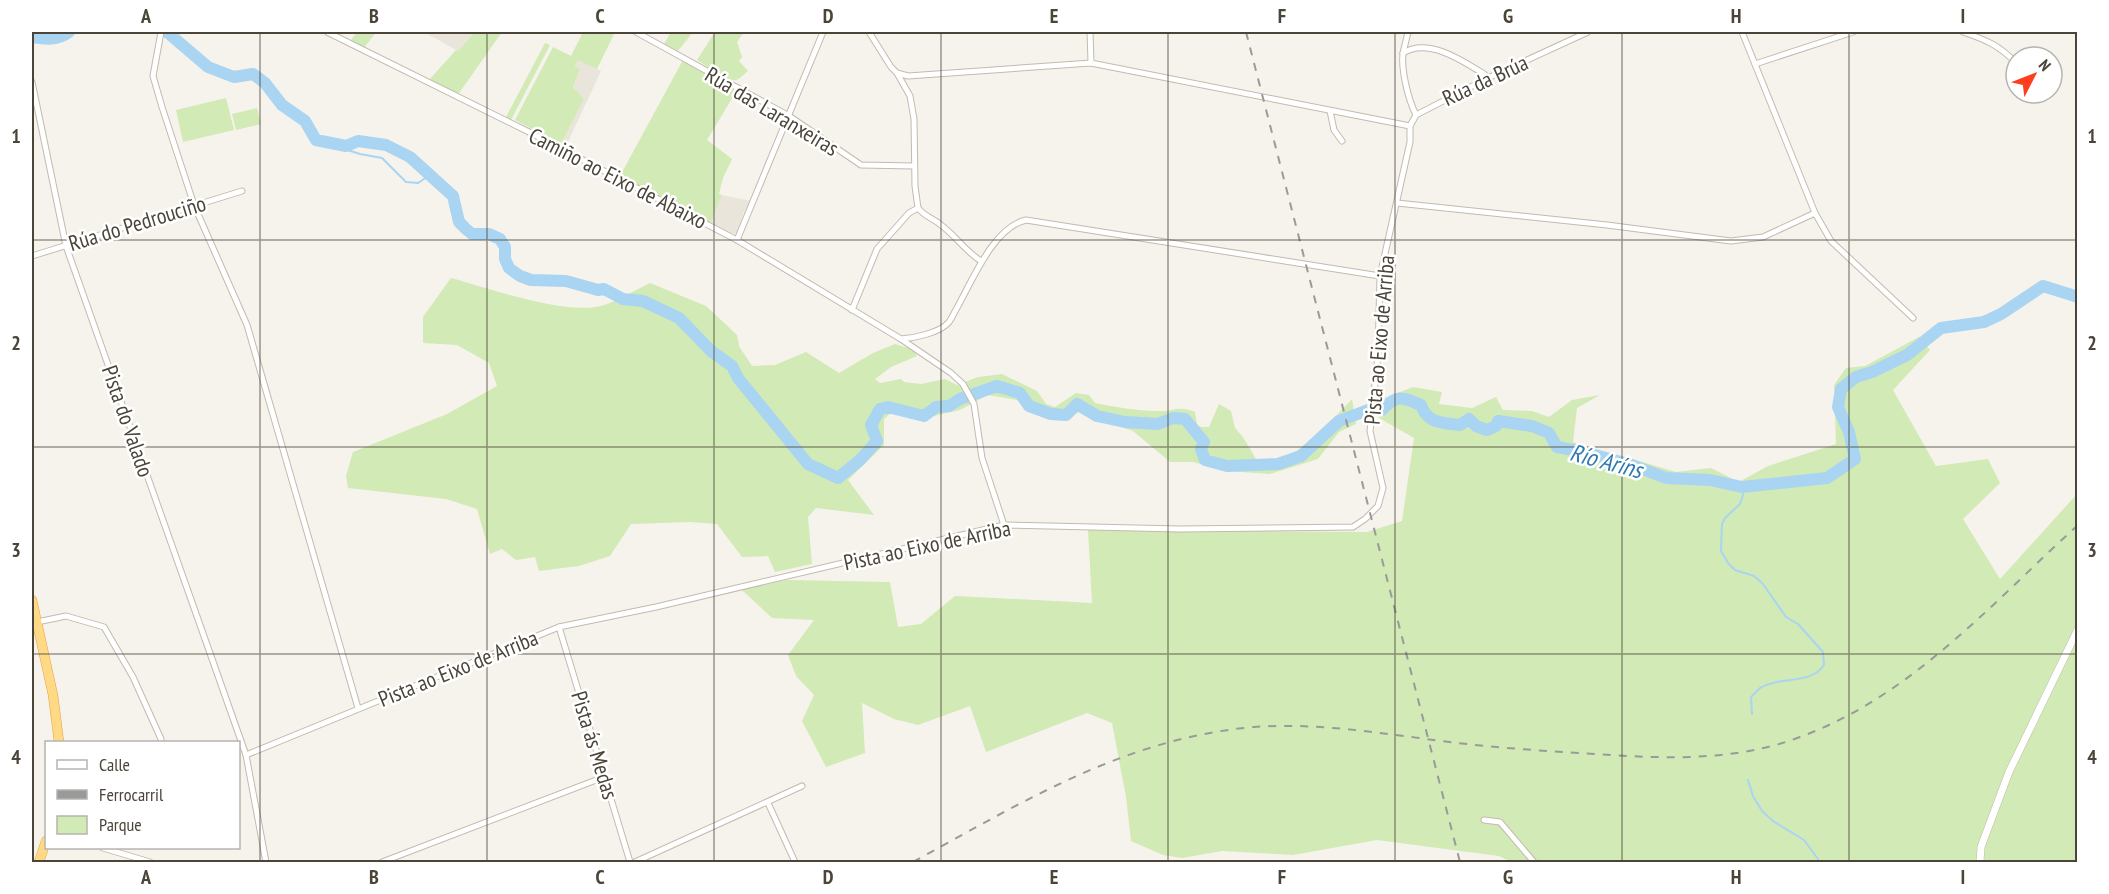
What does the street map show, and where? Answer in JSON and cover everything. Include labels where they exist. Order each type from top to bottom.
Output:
[{"type":"highway","points":[[32,600],[53,695],[59,741]]},
{"type":"highway","points":[[39,862],[45,844]]},
{"type":"street","name":"Camiño ao Eixo de Abaixo","points":[[327,32],[529,132],[737,240],[901,339],[951,373],[974,404],[982,458],[1004,525]]},
{"type":"street","name":"Rúa das Laranxeiras","points":[[636,32],[789,116],[861,165],[915,166]]},
{"type":"street","points":[[737,240],[823,32]]},
{"type":"street","points":[[869,32],[910,96],[914,119],[918,208],[922,213],[944,226],[960,245],[981,261]]},
{"type":"street","points":[[1090,32],[1091,63]]},
{"type":"street","points":[[1408,32],[1402,61],[1410,101],[1416,115]]},
{"type":"street","name":"Rúa da Brúa","points":[[1416,115],[1488,78],[1588,32]]},
{"type":"street","points":[[1742,32],[1815,213],[1831,242],[1914,318]]},
{"type":"street","points":[[1755,64],[1853,32]]},
{"type":"street","points":[[1963,32],[1991,42],[2004,51]]},
{"type":"street","points":[[161,33],[153,76],[194,205],[247,325],[358,708]]},
{"type":"street","points":[[1403,53],[1409,50],[1434,50],[1452,56],[1488,78]]},
{"type":"street","points":[[897,73],[908,76],[1091,63],[1410,126]]},
{"type":"street","name":"Pista do Valado","points":[[32,82],[66,246],[246,755],[266,862]]},
{"type":"street","points":[[1330,111],[1334,130],[1342,141]]},
{"type":"street","name":"Pista ao Eixo de Arriba","points":[[246,755],[560,627],[656,607],[1004,525],[1179,529],[1353,526],[1365,519],[1378,506],[1383,488],[1370,431],[1378,355],[1380,276],[1410,142],[1410,126],[1416,115]]},
{"type":"street","name":"Rúa do Pedrouciño","points":[[32,256],[242,191]]},
{"type":"street","points":[[1397,203],[1607,225],[1731,241],[1763,237],[1815,213]]},
{"type":"street","points":[[852,310],[877,249],[909,213],[918,208]]},
{"type":"street","points":[[901,339],[929,333],[948,324],[981,261],[1007,230],[1017,222],[1026,220],[1380,276]]},
{"type":"street","points":[[37,622],[66,616],[104,627],[134,677],[161,739]]},
{"type":"street","name":"Pista ás Medas","points":[[560,627],[630,862]]},
{"type":"street","points":[[1980,862],[1981,847],[2009,772],[2078,629]]},
{"type":"street","points":[[382,862],[604,777]]},
{"type":"street","points":[[635,862],[802,786]]},
{"type":"street","points":[[768,802],[795,862]]},
{"type":"street","points":[[1484,820],[1500,822],[1534,862]]},
{"type":"street","points":[[106,849],[147,862]]},
{"type":"shaded area","points":[[424,32],[466,32],[473,34],[458,51]]},
{"type":"shaded area","points":[[578,59],[601,71],[566,146],[561,144],[584,99],[573,87],[580,69],[575,66]]},
{"type":"shaded area","points":[[722,195],[751,201],[734,234],[710,225]]},
{"type":"green space","points":[[357,32],[376,32],[364,48],[351,40]]},
{"type":"green space","points":[[466,32],[502,32],[457,96],[429,80],[473,34]]},
{"type":"green space","points":[[583,32],[615,32],[597,69],[578,60],[575,66],[580,69],[573,87],[584,99],[561,144],[515,120],[553,47],[571,56]]},
{"type":"green space","points":[[671,32],[693,32],[678,51],[664,44]]},
{"type":"green space","points":[[715,32],[744,32],[737,42],[742,57],[739,61],[748,71],[738,79],[728,79],[697,60]]},
{"type":"green space","points":[[545,43],[550,45],[510,122],[505,119]]},
{"type":"green space","points":[[683,60],[734,88],[734,95],[707,140],[732,159],[723,178],[719,194],[722,195],[710,225],[620,176]]},
{"type":"green space","points":[[226,98],[234,130],[183,142],[176,110]]},
{"type":"green space","points":[[257,108],[261,124],[236,130],[232,114]]},
{"type":"green space","points":[[451,278],[528,300],[589,308],[622,298],[650,283],[706,306],[737,335],[739,346],[752,366],[775,365],[806,352],[839,373],[873,353],[895,344],[914,350],[917,356],[891,367],[875,379],[880,383],[901,379],[904,382],[921,384],[945,379],[957,385],[978,377],[1002,374],[1037,391],[1046,404],[1055,407],[1076,393],[1089,395],[1095,403],[1126,409],[1188,410],[1195,412],[1197,424],[1201,427],[1209,427],[1219,404],[1231,411],[1235,428],[1256,459],[1281,459],[1292,454],[1320,431],[1352,399],[1356,424],[1339,432],[1318,459],[1270,474],[1227,471],[1193,462],[1170,462],[1133,431],[1080,411],[1067,420],[1030,411],[1017,400],[988,395],[960,410],[925,418],[893,411],[884,419],[884,445],[848,480],[874,515],[816,508],[808,517],[812,564],[775,572],[768,556],[742,557],[717,524],[690,522],[631,524],[610,556],[579,566],[539,571],[535,557],[516,560],[502,549],[490,554],[477,509],[446,499],[348,488],[346,476],[353,452],[447,414],[497,386],[489,363],[457,345],[423,343],[423,317]]},
{"type":"green space","points":[[1919,337],[1930,350],[1893,390],[1936,466],[1988,459],[2000,483],[1963,519],[2000,579],[2077,494],[2077,862],[1511,862],[1499,856],[1377,840],[1293,855],[1222,851],[1182,858],[1163,855],[1131,841],[1126,797],[1112,723],[1087,713],[986,752],[970,706],[918,725],[894,719],[862,703],[865,753],[826,767],[802,721],[814,695],[796,676],[788,655],[814,620],[772,618],[742,590],[786,580],[890,582],[898,627],[921,624],[955,596],[1092,603],[1088,530],[1367,532],[1402,521],[1414,438],[1379,418],[1377,401],[1413,387],[1442,392],[1439,404],[1472,408],[1496,397],[1503,410],[1532,411],[1549,417],[1572,400],[1600,395],[1577,408],[1573,442],[1603,454],[1629,458],[1676,472],[1711,468],[1739,482],[1768,466],[1836,444],[1834,385],[1846,368],[1865,366]]},
{"type":"waterway","points":[[32,37],[55,38],[69,32]]},
{"type":"waterway","name":"Río Aríns","points":[[167,32],[208,67],[234,77],[253,74],[265,83],[282,105],[305,121],[316,140],[346,146],[358,141],[386,145],[410,157],[453,196],[459,222],[466,229],[472,234],[489,234],[500,239],[505,247],[505,259],[509,268],[520,276],[531,280],[566,281],[598,290],[604,289],[623,299],[643,301],[679,318],[711,351],[732,366],[738,378],[808,464],[838,478],[860,460],[877,441],[871,425],[880,409],[888,407],[924,416],[936,407],[949,406],[960,399],[997,386],[1020,393],[1029,406],[1051,414],[1066,415],[1077,404],[1097,416],[1125,422],[1158,424],[1173,418],[1185,419],[1204,442],[1201,449],[1205,460],[1227,466],[1278,464],[1301,456],[1339,421],[1368,410],[1382,410],[1392,401],[1400,398],[1421,405],[1427,416],[1442,423],[1460,425],[1469,419],[1476,426],[1487,430],[1496,426],[1498,421],[1532,426],[1549,433],[1557,447],[1632,465],[1666,478],[1710,480],[1742,487],[1827,478],[1855,459],[1849,432],[1838,407],[1841,389],[1856,377],[1907,355],[1941,328],[1984,322],[2001,314],[2043,286],[2078,297]]},
{"type":"waterway","points":[[316,140],[360,154],[382,158],[406,182],[418,183],[430,175]]},
{"type":"waterway","name":"Río Aríns","points":[[1742,487],[1743,493]]},
{"type":"waterway","points":[[1743,495],[1740,504],[1722,524],[1721,551],[1735,570],[1754,576],[1763,584],[1786,617],[1798,624],[1823,652],[1824,665],[1812,675],[1804,678],[1778,682],[1761,688],[1751,697],[1752,714]]},
{"type":"waterway","points":[[1748,780],[1753,796],[1762,811],[1773,821],[1804,840],[1818,862]]},
{"type":"railway","points":[[1246,32],[1460,862]]},
{"type":"railway","points":[[913,862],[1076,776],[1162,744],[1207,733],[1254,727],[1305,726],[1496,747],[1635,756],[1707,756],[1777,745],[1841,719],[1879,698],[1915,672],[1982,616],[2078,525]]}]
